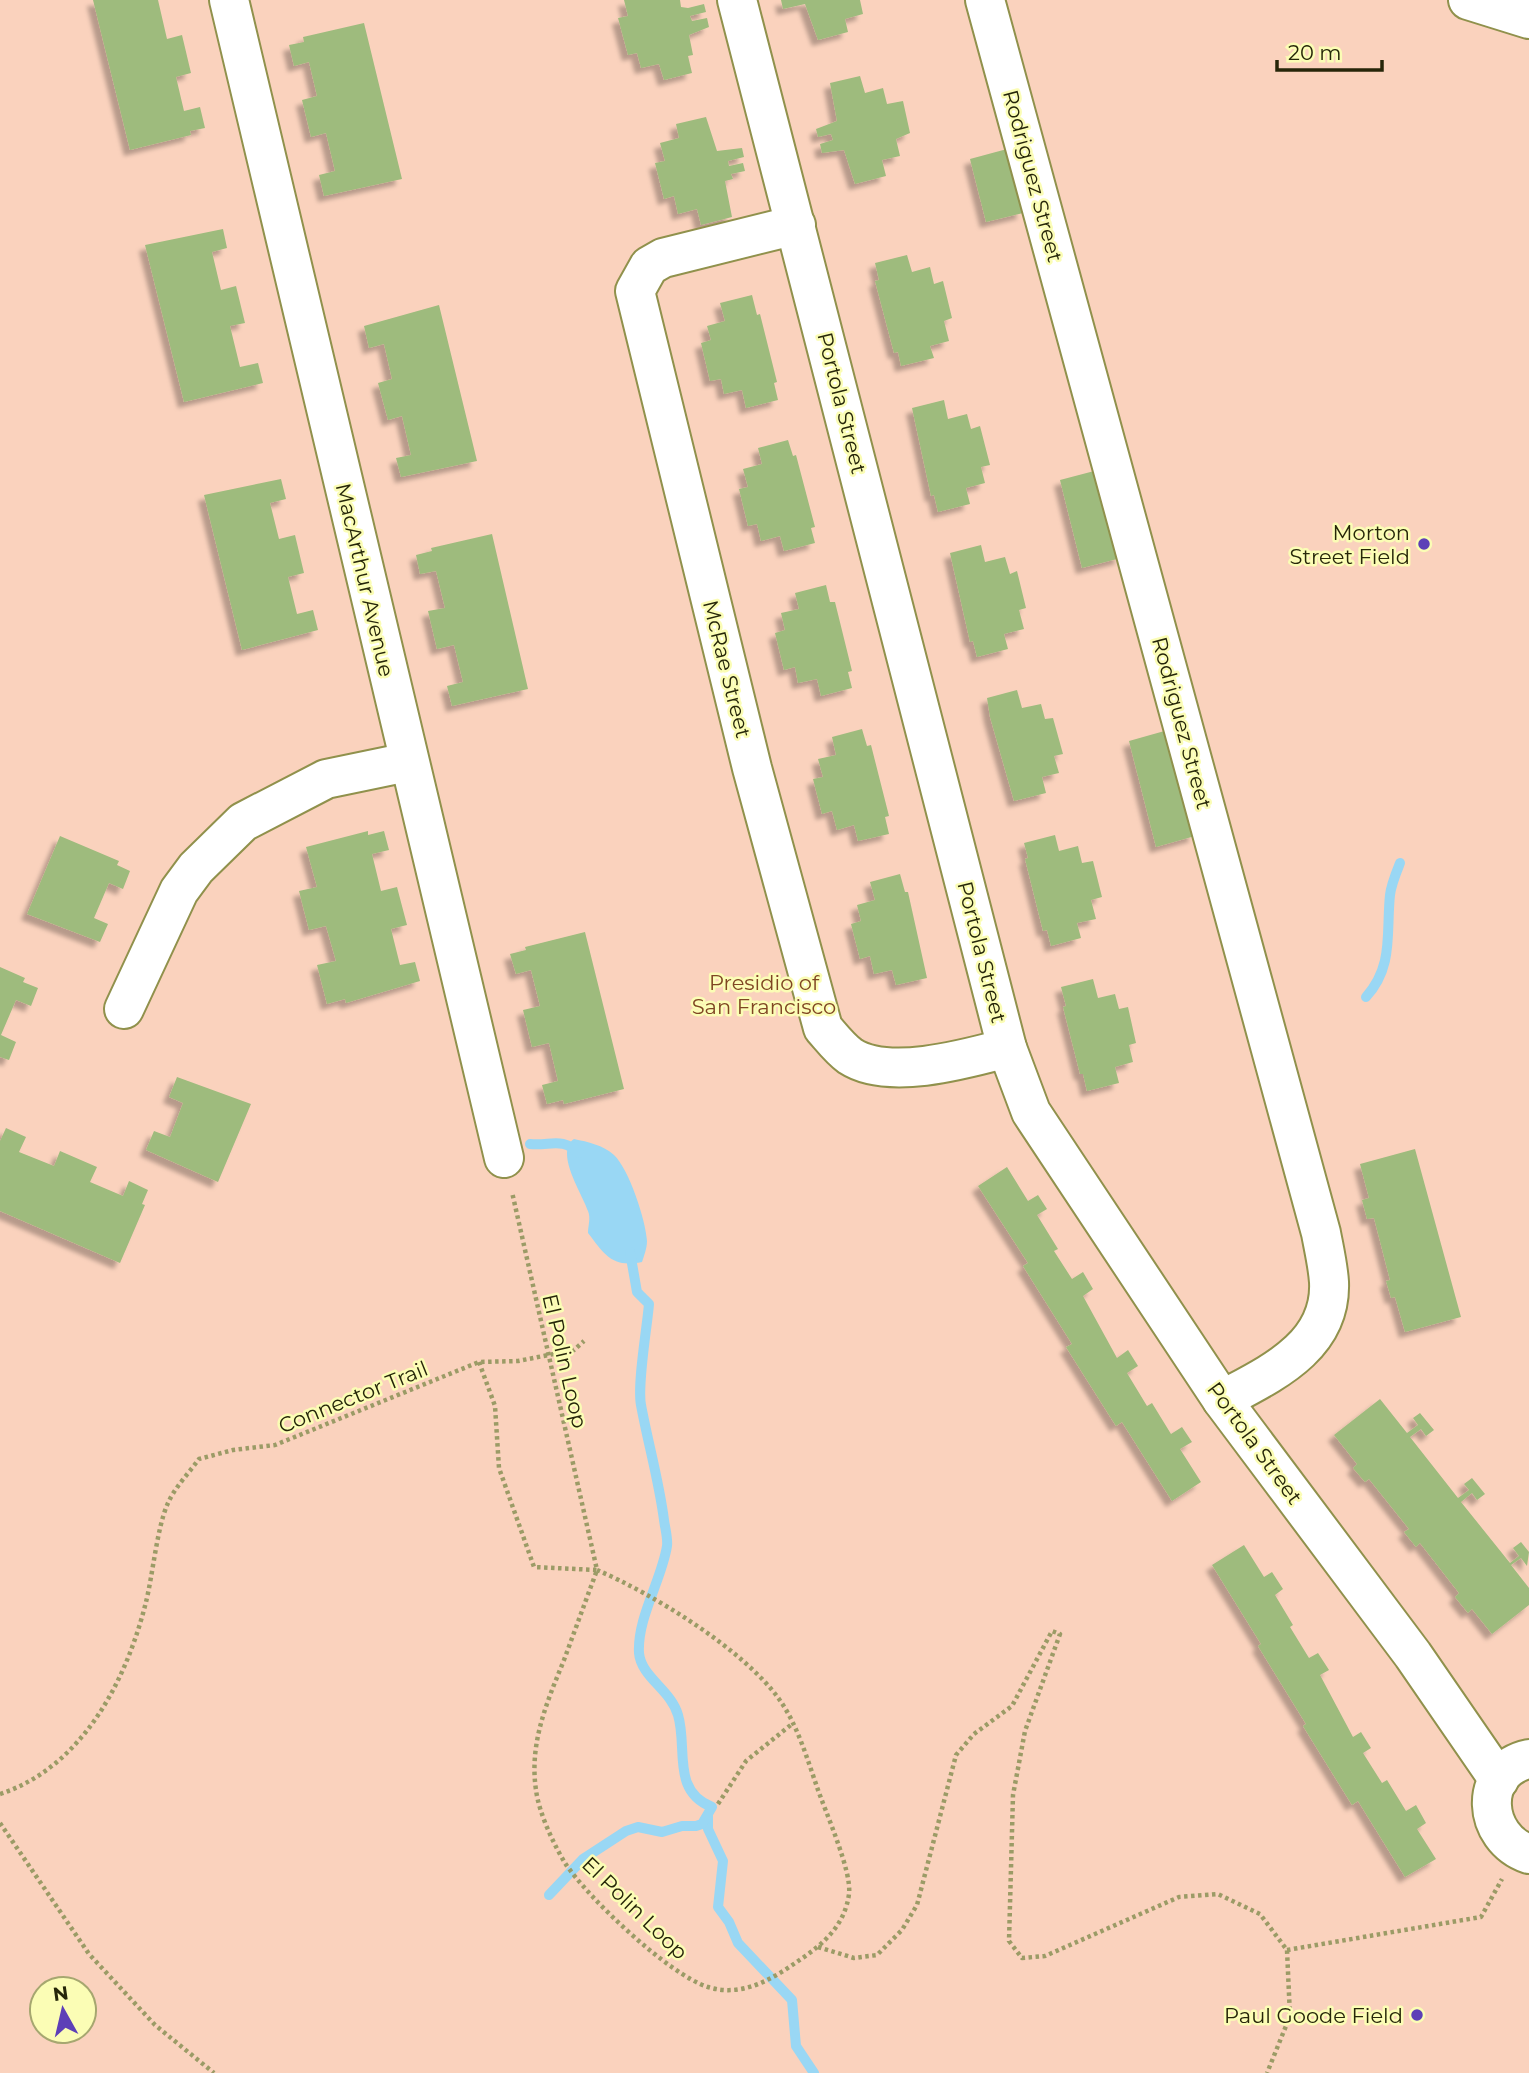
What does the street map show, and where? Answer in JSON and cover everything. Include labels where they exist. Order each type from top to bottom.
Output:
[{"type":"street","name":"MacArthur Avenue","points":[[229,0],[504,1158]]},
{"type":"street","name":"Portola Street","points":[[737,0],[1007,1048],[1031,1112],[1222,1400],[1413,1655],[1514,1769],[1493,1795],[1492,1811],[1496,1827],[1505,1840],[1523,1852]]},
{"type":"street","name":"Rodriguez Street","points":[[985,0],[1321,1233],[1329,1283],[1324,1318],[1315,1334],[1301,1352],[1274,1372],[1222,1400]]},
{"type":"street","points":[[1468,0],[1529,19]]},
{"type":"street","name":"McRae Street","points":[[796,225],[663,258],[649,266],[635,291],[749,756],[823,1028],[851,1057],[891,1068],[951,1063],[1007,1048]]},
{"type":"street","points":[[124,1009],[178,891],[215,848],[243,822],[326,779],[408,762]]},
{"type":"path","name":"El Polin Loop","points":[[504,1158],[597,1570],[544,1705],[535,1749],[536,1791],[566,1863],[594,1896],[657,1957],[680,1974],[709,1988],[736,1990],[762,1984],[827,1942],[843,1915],[849,1891],[836,1841],[792,1724],[780,1700],[745,1664],[633,1586],[597,1570]]},
{"type":"path","name":"Connector Trail","points":[[0,1794],[25,1786],[71,1753],[115,1690],[145,1605],[168,1503],[199,1459],[233,1450],[275,1445],[480,1362],[518,1361],[574,1350],[584,1341]]},
{"type":"path","points":[[480,1362],[495,1406],[499,1468],[534,1567],[597,1570]]},
{"type":"path","points":[[818,1947],[853,1958],[877,1955],[902,1930],[917,1905],[956,1755],[974,1734],[1012,1706],[1052,1631],[1060,1634],[1025,1731],[1013,1795],[1009,1941],[1022,1958],[1045,1956],[1179,1897],[1218,1894],[1260,1914],[1287,1950],[1290,2016],[1267,2073]]},
{"type":"path","points":[[718,1804],[746,1761],[792,1724]]},
{"type":"path","points":[[0,1823],[89,1954],[155,2025],[214,2073]]},
{"type":"path","points":[[1287,1950],[1481,1917],[1523,1852]]},
{"type":"green space","name":"Presidio of San Francisco","points":[[0,0],[1529,0],[1529,2073],[0,2073]]},
{"type":"water","points":[[574,1139],[595,1144],[610,1152],[620,1162],[636,1196],[646,1232],[647,1244],[642,1262],[623,1263],[610,1258],[588,1233],[589,1214],[568,1163],[569,1145]]},
{"type":"building","points":[[93,0],[158,0],[167,39],[182,35],[191,73],[176,77],[184,111],[200,107],[205,128],[190,131],[191,135],[130,150]]},
{"type":"building","points":[[624,0],[680,0],[681,7],[688,8],[704,4],[706,12],[690,16],[692,21],[707,18],[709,27],[689,35],[693,55],[688,56],[692,73],[664,80],[659,64],[641,68],[637,53],[628,55],[618,18],[628,16]]},
{"type":"building","points":[[781,0],[860,0],[863,14],[845,19],[848,32],[818,40],[805,4],[783,9]]},
{"type":"building","points":[[364,23],[402,179],[324,196],[319,175],[335,171],[326,133],[311,137],[302,100],[317,96],[309,62],[294,66],[289,45],[304,42],[303,37]]},
{"type":"building","points":[[860,76],[865,93],[883,88],[887,104],[903,101],[910,133],[896,139],[900,156],[882,160],[886,176],[855,184],[844,150],[822,153],[820,144],[833,140],[831,134],[818,137],[816,129],[837,121],[830,83]]},
{"type":"building","points":[[706,117],[717,151],[742,148],[744,157],[728,161],[729,166],[743,163],[745,171],[731,174],[733,179],[725,181],[732,217],[701,225],[697,209],[678,214],[674,196],[664,199],[655,163],[665,161],[660,143],[679,138],[676,124]]},
{"type":"building","points":[[1007,149],[1023,213],[986,222],[970,159]]},
{"type":"building","points":[[223,229],[227,248],[212,252],[221,290],[236,286],[245,323],[230,326],[240,367],[258,363],[263,383],[184,402],[145,245]]},
{"type":"building","points":[[907,255],[912,272],[930,267],[934,284],[943,281],[952,318],[944,321],[949,341],[930,346],[934,358],[901,366],[898,352],[894,353],[875,281],[879,280],[875,263]]},
{"type":"building","points":[[752,295],[757,315],[760,314],[777,382],[774,383],[778,400],[746,408],[742,390],[724,394],[721,379],[710,381],[701,343],[711,340],[707,326],[725,321],[720,303]]},
{"type":"building","points":[[439,305],[477,461],[401,477],[396,458],[411,455],[402,416],[388,420],[378,383],[392,379],[384,344],[369,348],[364,326]]},
{"type":"building","points":[[944,400],[948,419],[967,414],[971,429],[980,426],[990,465],[981,467],[985,483],[966,488],[970,504],[938,512],[934,495],[931,496],[912,408]]},
{"type":"building","points":[[788,440],[793,456],[796,455],[815,527],[811,528],[815,543],[784,551],[780,536],[761,541],[757,524],[748,526],[739,489],[748,487],[743,469],[762,464],[758,448]]},
{"type":"building","points":[[1098,470],[1121,558],[1082,568],[1060,480]]},
{"type":"building","points":[[281,479],[286,499],[270,503],[279,539],[295,535],[304,573],[288,577],[297,614],[313,610],[318,630],[242,650],[204,495]]},
{"type":"building","points":[[492,534],[528,689],[452,706],[447,686],[463,682],[454,645],[437,649],[428,611],[445,608],[436,571],[420,574],[416,555],[432,551],[431,548]]},
{"type":"building","points":[[981,545],[985,562],[1005,557],[1010,574],[1017,571],[1026,608],[1019,610],[1024,629],[1004,634],[1008,649],[977,657],[973,641],[970,642],[950,553]]},
{"type":"building","points":[[826,585],[830,602],[835,602],[852,671],[848,672],[852,688],[821,696],[817,679],[798,683],[795,667],[784,670],[775,633],[785,630],[781,613],[799,609],[795,593]]},
{"type":"building","points":[[1017,690],[1022,708],[1041,704],[1045,719],[1053,718],[1063,754],[1054,756],[1059,773],[1042,777],[1046,793],[1014,801],[987,698]]},
{"type":"building","points":[[862,729],[867,746],[871,745],[889,816],[885,817],[889,834],[858,841],[854,825],[837,830],[832,811],[822,814],[813,779],[823,777],[818,759],[836,755],[832,737]]},
{"type":"building","points":[[1168,730],[1195,836],[1156,847],[1129,741]]},
{"type":"building","points":[[368,831],[368,835],[384,831],[389,850],[372,854],[381,891],[397,887],[407,925],[391,929],[400,965],[415,962],[420,981],[346,1003],[345,999],[327,1004],[317,965],[336,961],[326,926],[309,930],[299,891],[317,887],[306,847]]},
{"type":"building","points":[[1055,835],[1059,851],[1078,846],[1082,863],[1093,861],[1102,897],[1091,900],[1096,919],[1077,923],[1081,938],[1051,946],[1047,930],[1043,931],[1025,859],[1028,858],[1024,843]]},
{"type":"building","points":[[60,836],[119,861],[117,865],[130,871],[123,889],[109,883],[94,918],[108,924],[100,942],[27,914]]},
{"type":"building","points":[[900,874],[905,892],[908,892],[927,978],[896,985],[892,970],[874,974],[870,956],[860,959],[851,924],[861,921],[857,905],[875,900],[870,882]]},
{"type":"building","points":[[585,932],[624,1089],[564,1104],[563,1100],[547,1104],[542,1085],[558,1081],[549,1043],[532,1047],[523,1010],[540,1006],[531,970],[516,974],[510,954],[526,950],[525,947]]},
{"type":"building","points":[[0,967],[25,978],[23,982],[38,988],[31,1006],[16,1000],[1,1035],[16,1042],[9,1060],[0,1057]]},
{"type":"building","points":[[1093,979],[1098,998],[1115,994],[1119,1009],[1128,1007],[1136,1043],[1129,1045],[1133,1062],[1115,1067],[1119,1083],[1087,1091],[1063,1007],[1066,1006],[1061,987]]},
{"type":"building","points":[[177,1077],[251,1104],[218,1182],[146,1150],[154,1131],[170,1137],[183,1103],[169,1097]]},
{"type":"building","points":[[6,1128],[26,1137],[19,1152],[54,1166],[60,1151],[97,1167],[90,1182],[123,1196],[129,1181],[148,1190],[142,1204],[145,1205],[120,1263],[0,1211],[0,1141]]},
{"type":"building","points":[[1415,1149],[1461,1317],[1405,1332],[1395,1297],[1391,1298],[1386,1281],[1390,1280],[1374,1218],[1367,1219],[1362,1200],[1369,1198],[1360,1164]]},
{"type":"building","points":[[1007,1167],[1028,1201],[1038,1195],[1047,1209],[1037,1215],[1058,1249],[1054,1251],[1072,1279],[1083,1272],[1093,1289],[1083,1296],[1117,1358],[1128,1350],[1138,1366],[1127,1373],[1147,1406],[1152,1403],[1171,1434],[1182,1427],[1192,1442],[1180,1449],[1201,1482],[1172,1501],[1122,1422],[1116,1426],[1066,1347],[1072,1344],[1023,1266],[1028,1263],[978,1186]]},
{"type":"building","points":[[1380,1399],[1407,1433],[1418,1425],[1413,1418],[1420,1413],[1434,1430],[1426,1436],[1421,1429],[1410,1437],[1458,1498],[1469,1490],[1464,1484],[1472,1478],[1485,1494],[1477,1500],[1472,1493],[1461,1502],[1510,1563],[1519,1556],[1513,1548],[1521,1542],[1529,1552],[1527,1566],[1521,1558],[1511,1565],[1529,1588],[1529,1605],[1492,1634],[1472,1609],[1468,1613],[1455,1597],[1459,1593],[1420,1543],[1416,1547],[1404,1532],[1409,1529],[1369,1479],[1365,1482],[1353,1468],[1357,1464],[1334,1435]]},
{"type":"building","points":[[1244,1545],[1264,1577],[1272,1572],[1283,1589],[1275,1595],[1293,1625],[1290,1627],[1309,1658],[1318,1653],[1329,1670],[1320,1675],[1353,1737],[1361,1732],[1371,1748],[1363,1753],[1382,1783],[1387,1780],[1406,1811],[1416,1805],[1426,1823],[1417,1829],[1436,1859],[1405,1877],[1358,1801],[1352,1805],[1303,1726],[1306,1724],[1258,1646],[1261,1644],[1212,1565]]},
{"type":"waterway","points":[[1366,997],[1375,985],[1385,961],[1391,891],[1400,863]]},
{"type":"waterway","points":[[530,1144],[562,1144],[579,1153]]},
{"type":"waterway","points":[[549,1895],[583,1859],[626,1831],[638,1827],[662,1832],[682,1826],[696,1826],[702,1824],[712,1807],[699,1800],[691,1791],[683,1767],[678,1715],[669,1698],[650,1677],[639,1653],[642,1626],[667,1543],[640,1396],[649,1304],[637,1292],[630,1252]]},
{"type":"waterway","points":[[708,1816],[708,1829],[723,1861],[718,1907],[729,1922],[738,1943],[792,2000],[796,2046],[814,2073]]},
{"type":"place","name":"Morton Street Field","points":[[1424,544]]},
{"type":"place","name":"Paul Goode Field","points":[[1417,2015]]}]
